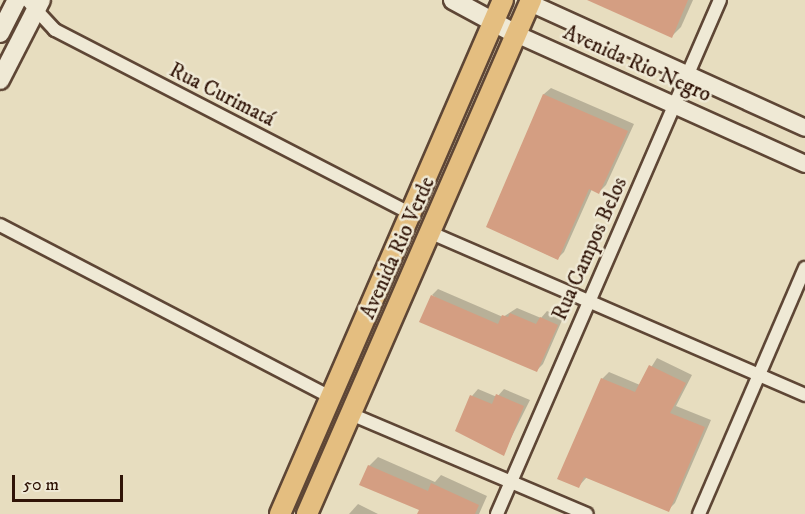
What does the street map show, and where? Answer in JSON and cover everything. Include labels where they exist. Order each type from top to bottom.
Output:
[{"type":"main road","points":[[0,33],[17,0]]},
{"type":"main road","name":"Avenida Rio Negro","points":[[453,0],[516,34]]},
{"type":"main road","name":"Avenida Rio Verde","points":[[280,514],[503,0]]},
{"type":"main road","name":"Avenida Rio Verde","points":[[307,514],[529,1]]},
{"type":"main road","points":[[0,80],[34,4]]},
{"type":"street","name":"Rua Campos Belos","points":[[497,514],[720,0]]},
{"type":"street","name":"Avenida Rio Negro","points":[[529,1],[687,76],[805,128]]},
{"type":"street","name":"Rua Curimatá","points":[[34,4],[55,30],[409,213]]},
{"type":"street","name":"Avenida Rio Negro","points":[[516,34],[805,164]]},
{"type":"street","points":[[0,225],[331,397]]},
{"type":"street","points":[[430,233],[805,395]]},
{"type":"street","points":[[699,514],[805,268]]},
{"type":"street","points":[[351,414],[587,514]]},
{"type":"building","points":[[587,0],[688,0],[672,38]]},
{"type":"building","points":[[543,94],[628,131],[599,194],[589,189],[558,260],[486,227]]},
{"type":"building","points":[[431,295],[498,324],[502,315],[508,317],[510,313],[536,324],[540,317],[558,325],[537,372],[419,322]]},
{"type":"building","points":[[649,365],[686,383],[670,413],[705,427],[669,512],[584,477],[579,488],[557,479],[601,378],[635,392]]},
{"type":"building","points":[[496,394],[524,406],[504,456],[455,431],[470,395],[492,404]]},
{"type":"building","points":[[368,465],[428,491],[431,483],[479,505],[475,514],[417,514],[419,510],[359,485]]}]
